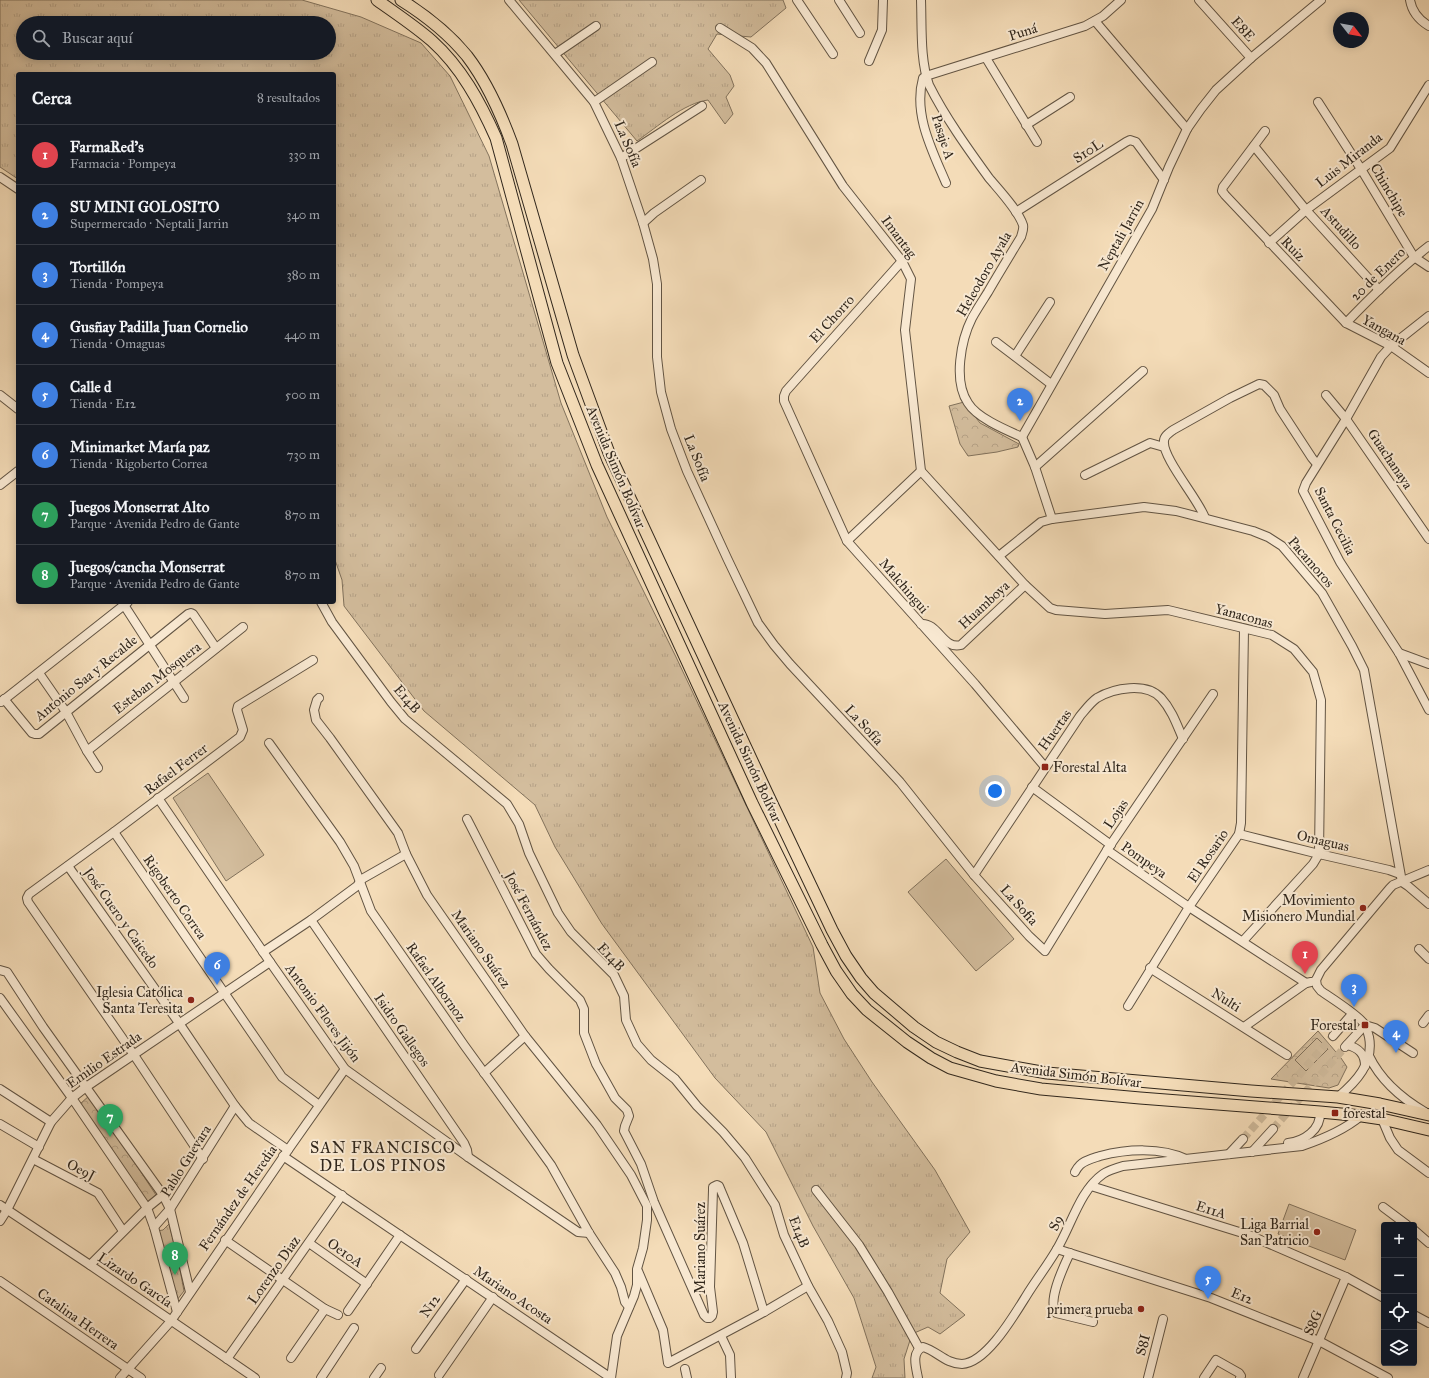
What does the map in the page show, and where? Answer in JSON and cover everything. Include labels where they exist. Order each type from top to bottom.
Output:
[{"type":"highway","name":"Avenida Simón Bolívar","points":[[378,0],[431,40],[454,63],[486,115],[496,138],[557,363],[597,465],[752,803],[822,945],[836,971],[852,994],[867,1010],[919,1050],[950,1068],[973,1075],[1041,1089],[1361,1116],[1382,1119],[1429,1130]]},
{"type":"highway","name":"Avenida Simón Bolívar","points":[[401,0],[414,8],[442,30],[466,56],[483,82],[501,115],[512,144],[573,354],[609,453],[763,786],[832,930],[846,956],[861,978],[874,993],[914,1028],[936,1042],[980,1061],[1047,1073],[1243,1091],[1338,1097],[1380,1104],[1429,1115]]},
{"type":"street","name":"La Sofía","points":[[509,0],[594,102],[621,158],[643,223],[653,260],[656,284],[656,357],[661,392],[671,429],[687,471],[758,623],[774,646],[790,664],[900,782],[974,875]]},
{"type":"street","points":[[797,0],[833,54]]},
{"type":"street","points":[[839,0],[860,33]]},
{"type":"street","points":[[869,61],[882,30],[884,0]]},
{"type":"street","name":"Heleodoro Ayala","points":[[921,0],[922,38],[926,76],[934,94],[960,136],[1016,212],[1023,224],[1023,231],[972,318],[961,356],[960,377],[962,392],[968,404],[979,414],[1008,431],[1022,436]]},
{"type":"street","name":"Puná","points":[[926,76],[1075,29],[1095,21],[1112,4],[1121,0]]},
{"type":"street","name":"E8E","points":[[1199,0],[1251,58]]},
{"type":"street","name":"Neptali Jarrin","points":[[1022,436],[1152,209],[1187,129],[1216,90],[1251,58],[1321,0]]},
{"type":"street","points":[[1410,0],[1414,12],[1429,26]]},
{"type":"street","points":[[1095,21],[1187,129]]},
{"type":"street","points":[[555,54],[596,26]]},
{"type":"street","name":"Imantag","points":[[720,28],[752,48],[766,63],[843,186],[902,261],[911,279],[905,330],[921,471]]},
{"type":"street","points":[[986,58],[1037,142]]},
{"type":"street","points":[[594,102],[652,62]]},
{"type":"street","name":"Pasaje A","points":[[926,76],[923,78],[921,86],[920,102],[922,119],[931,149],[946,183]]},
{"type":"street","name":"Luis Miranda","points":[[1269,243],[1306,210],[1390,148],[1429,85]]},
{"type":"street","points":[[1026,125],[1070,97]]},
{"type":"street","name":"Chinchipe","points":[[1318,102],[1361,169],[1414,257],[1429,267]]},
{"type":"street","points":[[621,158],[702,106]]},
{"type":"street","points":[[1254,146],[1265,131]]},
{"type":"street","name":"S10L","points":[[1016,212],[1130,140],[1136,142],[1164,180]]},
{"type":"street","name":"Ruiz","points":[[1254,146],[1223,187],[1222,191],[1346,324]]},
{"type":"street","name":"Astudillo","points":[[1254,146],[1306,210],[1379,290]]},
{"type":"street","points":[[0,177],[16,188]]},
{"type":"street","points":[[643,223],[654,213],[701,180]]},
{"type":"street","name":"20 de Enero","points":[[1346,324],[1414,257],[1429,246]]},
{"type":"street","name":"El Chorro","points":[[784,396],[786,391],[902,261]]},
{"type":"street","points":[[1015,356],[1050,302]]},
{"type":"street","name":"Santa Cecilia","points":[[1429,316],[1391,346],[1381,357],[1346,419],[1317,464],[1303,491],[1340,562],[1399,652],[1429,710]]},
{"type":"street","name":"Yangana","points":[[1346,324],[1391,346],[1429,373]]},
{"type":"street","points":[[996,342],[1051,384]]},
{"type":"street","points":[[1035,467],[1143,371]]},
{"type":"street","points":[[1205,518],[1203,512],[1167,454],[1164,447],[1166,436],[1173,430],[1230,398],[1259,384],[1264,386],[1274,395],[1284,415],[1317,464]]},
{"type":"street","points":[[0,395],[16,407]]},
{"type":"street","name":"Guachanaya","points":[[1326,395],[1346,419],[1429,539]]},
{"type":"street","name":"Malchingui","points":[[784,396],[784,401],[847,540],[975,684],[1045,767]]},
{"type":"street","points":[[1022,436],[1035,467],[1052,519]]},
{"type":"street","points":[[1085,475],[1150,443],[1164,447]]},
{"type":"street","points":[[847,540],[921,471],[999,556]]},
{"type":"street","points":[[0,485],[16,473]]},
{"type":"street","name":"Pacamoros","points":[[999,556],[1041,522],[1052,519],[1144,507],[1176,511],[1205,518],[1268,537],[1282,546],[1322,593],[1364,670],[1401,878]]},
{"type":"street","name":"Yanaconas","points":[[999,556],[1025,585],[1045,604],[1056,610],[1105,614],[1168,610],[1272,635],[1294,649],[1313,672],[1321,700],[1319,854]]},
{"type":"street","name":"Huamboya","points":[[921,624],[930,626],[950,644],[955,646],[961,645],[1025,585]]},
{"type":"street","points":[[2,701],[125,604]]},
{"type":"street","points":[[127,604],[184,698]]},
{"type":"street","name":"E14B","points":[[322,604],[341,634],[405,719],[507,804],[519,824],[529,853],[558,913],[571,932],[614,975],[624,996],[626,1020],[637,1044],[651,1060],[675,1079],[697,1106],[723,1132],[745,1158],[775,1205],[784,1235],[808,1286],[828,1321],[842,1352],[847,1373],[846,1378]]},
{"type":"street","name":"Antonio Saa y Recalde","points":[[2,701],[32,733],[39,734],[150,644],[191,613],[216,648]]},
{"type":"street","name":"Esteban Mosquera","points":[[87,751],[243,627]]},
{"type":"street","name":"El Rosario","points":[[1128,1006],[1150,968],[1189,907],[1239,834],[1242,823],[1244,629]]},
{"type":"street","points":[[1399,652],[1429,664]]},
{"type":"street","name":"Rafael Ferrer","points":[[134,1055],[28,902],[27,898],[29,894],[242,735],[244,730],[237,710],[238,706],[313,660]]},
{"type":"street","points":[[39,673],[66,712],[98,768]]},
{"type":"street","name":"Huertas","points":[[974,875],[1080,716],[1096,698],[1118,689],[1141,689],[1152,692],[1161,698],[1174,718],[1183,739]]},
{"type":"street","name":"Lojas","points":[[1045,951],[1109,847],[1213,694]]},
{"type":"street","name":"Mariano Suárez","points":[[319,698],[314,710],[316,720],[398,833],[406,854],[427,895],[525,1036],[598,1125],[650,1204],[704,1315],[707,1318],[712,1316],[713,1305],[710,1287],[713,1190],[715,1185],[719,1186],[743,1243],[764,1312]]},
{"type":"street","name":"Rafael Albornoz","points":[[269,743],[340,842],[354,866],[371,911],[484,1073],[551,1165],[589,1233]]},
{"type":"street","name":"Pompeya","points":[[1032,787],[1189,907],[1306,983]]},
{"type":"street","name":"Antonio Flores Jijón","points":[[158,798],[345,1069],[468,1157],[578,1232],[589,1233]]},
{"type":"street","name":"José Fernández","points":[[467,819],[536,954],[549,970],[580,1000],[584,1009],[584,1033],[589,1048],[615,1098],[627,1110],[629,1116],[624,1131],[641,1164],[650,1204],[643,1248],[637,1268],[637,1285],[617,1336],[611,1378]]},
{"type":"street","name":"Rigoberto Correa","points":[[114,832],[282,1077],[319,1105]]},
{"type":"street","name":"Omaguas","points":[[1239,834],[1389,870],[1401,878],[1429,904]]},
{"type":"street","points":[[263,952],[311,920],[357,886],[362,878],[406,854]]},
{"type":"street","points":[[1243,941],[1313,864],[1319,854]]},
{"type":"street","name":"José Cuero y Caicedo","points":[[68,866],[180,1023],[235,1106],[249,1123],[285,1153]]},
{"type":"street","points":[[1413,1053],[1375,1028],[1365,1025],[1321,991],[1317,986],[1316,980],[1321,970],[1393,885],[1401,878],[1429,870]]},
{"type":"street","name":"La Sofia","points":[[974,875],[1029,936],[1045,951]]},
{"type":"street","name":"Isidro Gallegos","points":[[311,920],[464,1143],[468,1157]]},
{"type":"street","points":[[1419,949],[1429,959]]},
{"type":"street","name":"Emilio Estrada","points":[[0,1222],[4,1208],[33,1159],[51,1122],[72,1098],[224,992],[270,962]]},
{"type":"street","name":"Nulti","points":[[1150,968],[1287,1055]]},
{"type":"street","points":[[0,970],[6,972],[163,1195],[170,1209],[190,1292]]},
{"type":"street","points":[[1244,1027],[1306,983],[1316,980]]},
{"type":"street","points":[[0,998],[72,1098],[147,1208],[154,1227],[177,1312]]},
{"type":"street","points":[[1333,1036],[1352,1014]]},
{"type":"street","points":[[1423,1023],[1429,1014]]},
{"type":"street","points":[[1365,1025],[1346,1046],[1357,1048],[1361,1052],[1365,1061],[1365,1066]]},
{"type":"street","points":[[1338,1097],[1357,1080],[1369,1056],[1370,1044],[1365,1025]]},
{"type":"street","points":[[484,1073],[525,1036]]},
{"type":"street","points":[[134,1055],[203,1159]]},
{"type":"street","points":[[1369,1056],[1381,1076],[1394,1090],[1429,1115]]},
{"type":"street","name":"Fernández de Heredia","points":[[120,1378],[171,1321],[285,1153],[345,1069]]},
{"type":"street","points":[[0,1089],[51,1122]]},
{"type":"street","name":"Pablo Guevara","points":[[154,1227],[170,1209],[203,1159],[235,1106]]},
{"type":"street","name":"S9","points":[[1268,1150],[1280,1144],[1297,1141],[1312,1132],[1318,1124],[1321,1116],[1320,1112]]},
{"type":"street","name":"S9","points":[[919,1348],[923,1347],[929,1349],[950,1362],[961,1364],[972,1362],[986,1350],[1003,1332],[1057,1249],[1091,1186],[1102,1175],[1123,1166],[1302,1146],[1321,1139],[1353,1123],[1361,1116]]},
{"type":"street","points":[[1382,1119],[1390,1138],[1398,1150],[1429,1173]]},
{"type":"street","points":[[0,1124],[39,1147]]},
{"type":"street","points":[[1252,1152],[1273,1129]]},
{"type":"street","points":[[1230,1154],[1243,1139]]},
{"type":"street","points":[[1074,1172],[1081,1164],[1093,1159],[1110,1154],[1130,1151],[1177,1154],[1187,1159]]},
{"type":"street","name":"Mariano Acosta","points":[[285,1153],[342,1195],[611,1378]]},
{"type":"street","name":"Oe9J","points":[[33,1159],[98,1193],[123,1231]]},
{"type":"street","name":"E11A","points":[[1091,1186],[1249,1235],[1346,1277],[1381,1296]]},
{"type":"street","points":[[816,1190],[859,1245],[888,1292],[919,1348],[916,1352],[915,1358],[918,1378]]},
{"type":"street","name":"Pablo Guevara","points":[[90,1265],[123,1231],[163,1195]]},
{"type":"street","name":"Lorenzo Diaz","points":[[227,1359],[342,1195]]},
{"type":"street","points":[[1383,1206],[1403,1222]]},
{"type":"street","name":"Lizardo García","points":[[4,1208],[255,1378]]},
{"type":"street","points":[[589,1233],[615,1273],[625,1302],[629,1307]]},
{"type":"street","points":[[1417,1233],[1429,1243]]},
{"type":"street","points":[[348,1311],[400,1235]]},
{"type":"street","points":[[225,1240],[326,1309],[338,1315]]},
{"type":"street","name":"Oe10A","points":[[309,1243],[367,1284]]},
{"type":"street","name":"E12","points":[[1057,1249],[1211,1298],[1319,1341],[1388,1378]]},
{"type":"street","points":[[1070,1253],[1058,1282],[1053,1300],[1054,1311],[1056,1313],[1093,1322]]},
{"type":"street","points":[[637,1268],[664,1330],[668,1363],[721,1336],[808,1286]]},
{"type":"street","name":"S8G","points":[[1303,1378],[1346,1277]]},
{"type":"street","name":"N12","points":[[416,1349],[466,1279]]},
{"type":"street","name":"Catalina Herrera","points":[[0,1281],[141,1378]]},
{"type":"street","points":[[439,1375],[493,1297]]},
{"type":"street","points":[[291,1358],[326,1309]]},
{"type":"street","points":[[1417,1317],[1429,1323]]},
{"type":"street","name":"S8I","points":[[1148,1378],[1163,1320]]},
{"type":"street","points":[[321,1378],[354,1328]]},
{"type":"street","points":[[721,1336],[730,1355],[731,1378]]},
{"type":"street","points":[[1204,1378],[1216,1360],[1239,1373],[1241,1376],[1240,1378]]},
{"type":"street","points":[[374,1378],[381,1368]]},
{"type":"street","points":[[685,1369],[687,1378]]},
{"type":"green space","points":[[0,0],[302,0],[361,17],[421,43],[450,76],[489,156],[561,403],[607,517],[676,657],[813,947],[820,993],[844,1039],[872,1082],[935,1170],[970,1232],[947,1259],[940,1293],[965,1315],[940,1334],[928,1327],[912,1334],[904,1359],[905,1378],[872,1378],[876,1367],[854,1298],[813,1226],[766,1132],[715,1078],[602,924],[555,847],[535,805],[424,711],[344,606],[342,580],[336,563],[336,72],[16,72],[16,178],[0,167]]},
{"type":"green space","points":[[519,0],[783,0],[786,8],[751,37],[717,34],[708,49],[730,75],[734,86],[726,97],[733,114],[725,124],[708,100],[699,102],[680,111],[637,141]]},
{"type":"green space","points":[[964,402],[980,423],[1019,444],[1018,447],[997,452],[968,456],[960,444],[949,406]]},
{"type":"green space","points":[[208,773],[264,855],[226,881],[173,798]]},
{"type":"green space","points":[[946,859],[1014,939],[976,971],[908,892]]},
{"type":"green space","points":[[1318,1031],[1347,1067],[1338,1085],[1329,1088],[1271,1079]]},
{"type":"green space","points":[[1317,1038],[1328,1049],[1306,1071],[1295,1060]]},
{"type":"green space","points":[[90,1095],[156,1195],[146,1203],[80,1104]]},
{"type":"green space","name":"Liga Barrial San Patricio","points":[[1289,1204],[1356,1230],[1345,1260],[1278,1234]]},
{"type":"green space","points":[[169,1224],[184,1291],[177,1300],[157,1231],[163,1230]]},
{"type":"tunnel","points":[[1243,1139],[1333,1036]]},
{"type":"tunnel","points":[[1273,1129],[1345,1047]]},
{"type":"place","name":"SU MINI GOLOSITO","points":[[1020,421]]},
{"type":"place","name":"Forestal Alta","points":[[1045,767]]},
{"type":"place","name":"Movimiento Misionero Mundial","points":[[1363,908]]},
{"type":"place","name":"FarmaRed's","points":[[1305,974]]},
{"type":"place","name":"Minimarket María paz","points":[[217,985]]},
{"type":"place","name":"Iglesia Católica Santa Teresita","points":[[191,1000]]},
{"type":"place","name":"Tortillón","points":[[1354,1007]]},
{"type":"place","name":"Forestal","points":[[1365,1025]]},
{"type":"place","name":"Gusñay Padilla Juan Cornelio","points":[[1396,1053]]},
{"type":"place","name":"forestal","points":[[1335,1113]]},
{"type":"place","name":"Juegos Monserrat Alto","points":[[110,1137]]},
{"type":"place","name":"Liga Barrial San Patricio","points":[[1317,1232]]},
{"type":"place","name":"Juegos/cancha Monserrat","points":[[175,1275]]},
{"type":"place","name":"Calle d","points":[[1208,1299]]},
{"type":"place","name":"primera prueba","points":[[1141,1309]]},
{"type":"district","name":"SAN FRANCISCO DE LOS PINOS","points":[[383,1156]]}]
